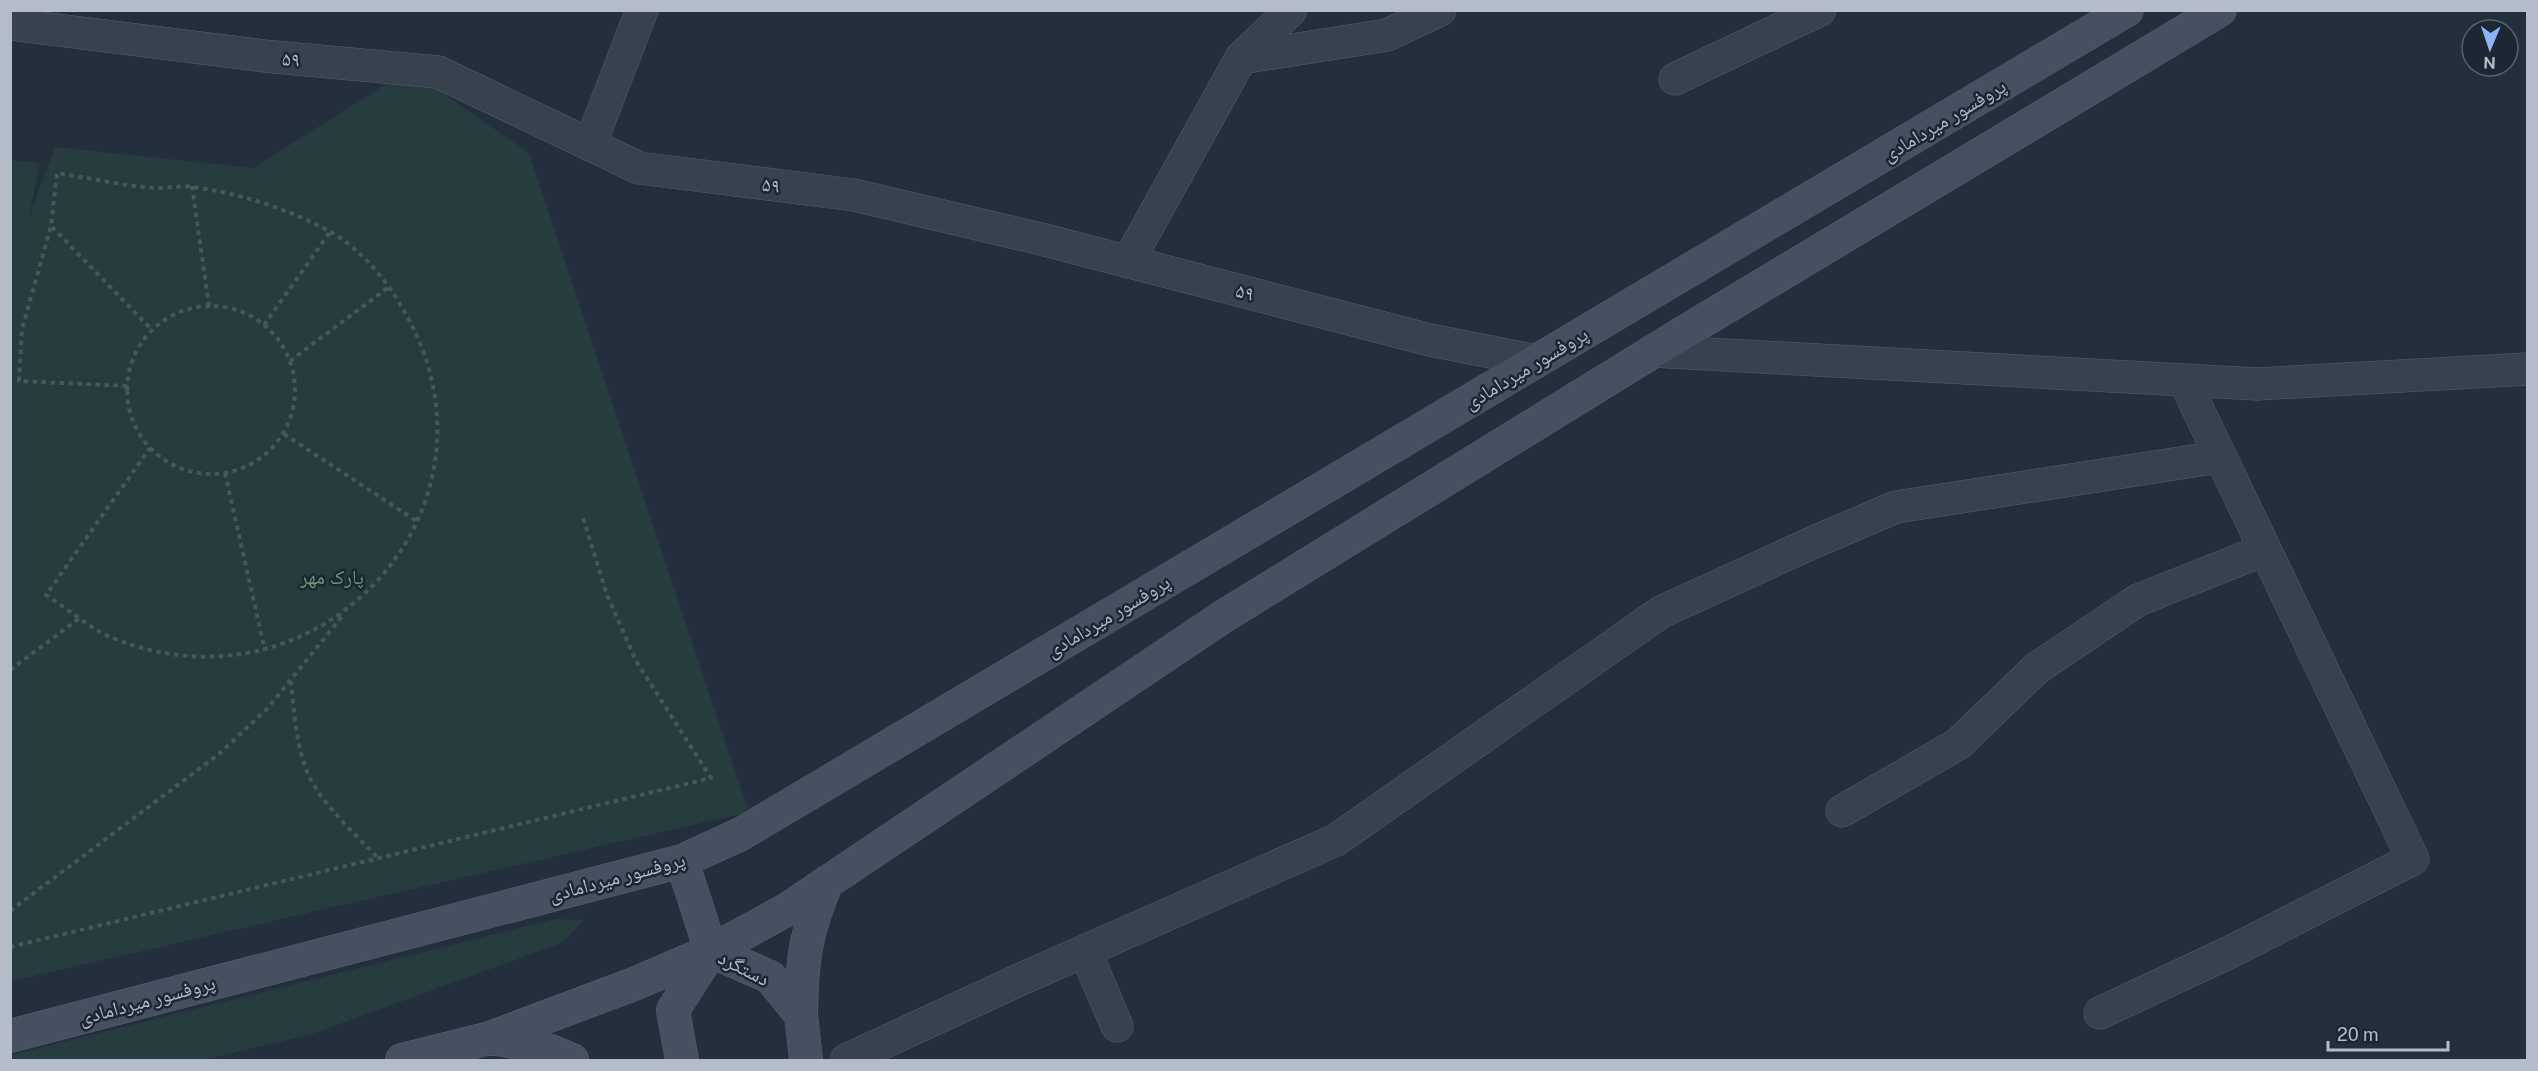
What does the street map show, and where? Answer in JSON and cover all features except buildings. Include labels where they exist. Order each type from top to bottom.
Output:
[{"type":"main road","name":"پروفسور میردامادی","points":[[10,1036],[682,861],[741,834],[2127,10]]},
{"type":"main road","points":[[402,1060],[490,1038],[634,984],[711,951],[786,910],[1224,616],[1652,351],[2220,10]]},
{"type":"main road","points":[[682,861],[711,951]]},
{"type":"main road","points":[[806,1060],[801,1015],[802,959],[811,920],[827,882]]},
{"type":"main road","name":"دستگرد","points":[[682,1060],[673,1010],[711,951],[770,977],[801,1015]]},
{"type":"main road","points":[[490,1038],[541,1047],[572,1060]]},
{"type":"street","points":[[590,145],[642,10]]},
{"type":"street","points":[[1128,262],[1241,58],[1291,10]]},
{"type":"street","points":[[1241,58],[1387,36],[1440,10]]},
{"type":"street","points":[[1675,79],[1820,10]]},
{"type":"street","name":"۵۹","points":[[10,24],[264,56],[438,72],[639,168],[854,195],[1128,262],[1430,340],[1537,361]]},
{"type":"street","points":[[1652,351],[2258,384],[2528,369]]},
{"type":"street","points":[[2100,1013],[2230,952],[2413,859],[2219,458],[2184,380]]},
{"type":"street","points":[[846,1060],[1336,840],[1661,612],[1814,542],[1896,507],[2219,458]]},
{"type":"street","points":[[1842,811],[1958,744],[2037,668],[2138,600],[2264,550]]},
{"type":"street","points":[[1085,951],[1117,1026]]},
{"type":"path","points":[[10,911],[219,754],[267,709],[347,611],[388,571],[418,522],[436,462],[437,400],[421,340],[390,286],[363,256],[330,232],[268,205],[192,186],[157,188],[57,173],[51,226],[22,329],[19,381],[127,386]]},
{"type":"path","points":[[192,186],[209,306]]},
{"type":"path","points":[[51,226],[152,330]]},
{"type":"path","points":[[264,325],[330,232]]},
{"type":"path","points":[[290,361],[390,286]]},
{"type":"path","points":[[209,306],[229,308],[247,314],[264,325],[279,341],[290,361],[296,386],[294,402],[284,434],[268,452],[248,466],[225,473],[197,473],[172,465],[150,448],[137,430],[129,408],[127,386],[131,365],[152,330],[169,318],[188,310],[209,306]]},
{"type":"path","points":[[284,434],[418,522]]},
{"type":"path","points":[[150,448],[46,595],[111,638],[187,658],[265,651],[308,635],[347,611]]},
{"type":"path","points":[[225,473],[265,651]]},
{"type":"path","points":[[10,947],[711,778],[636,662],[607,595],[583,518]]},
{"type":"path","points":[[10,670],[81,617]]},
{"type":"path","points":[[291,680],[296,726],[309,777],[339,818],[378,858]]},
{"type":"green space","name":"پارک مهر","points":[[409,70],[529,153],[749,812],[11,981],[10,160],[40,163],[29,217],[55,147],[253,168]]},
{"type":"green space","points":[[555,919],[584,920],[564,942],[312,1034],[204,1060],[11,1060],[11,1055]]}]
